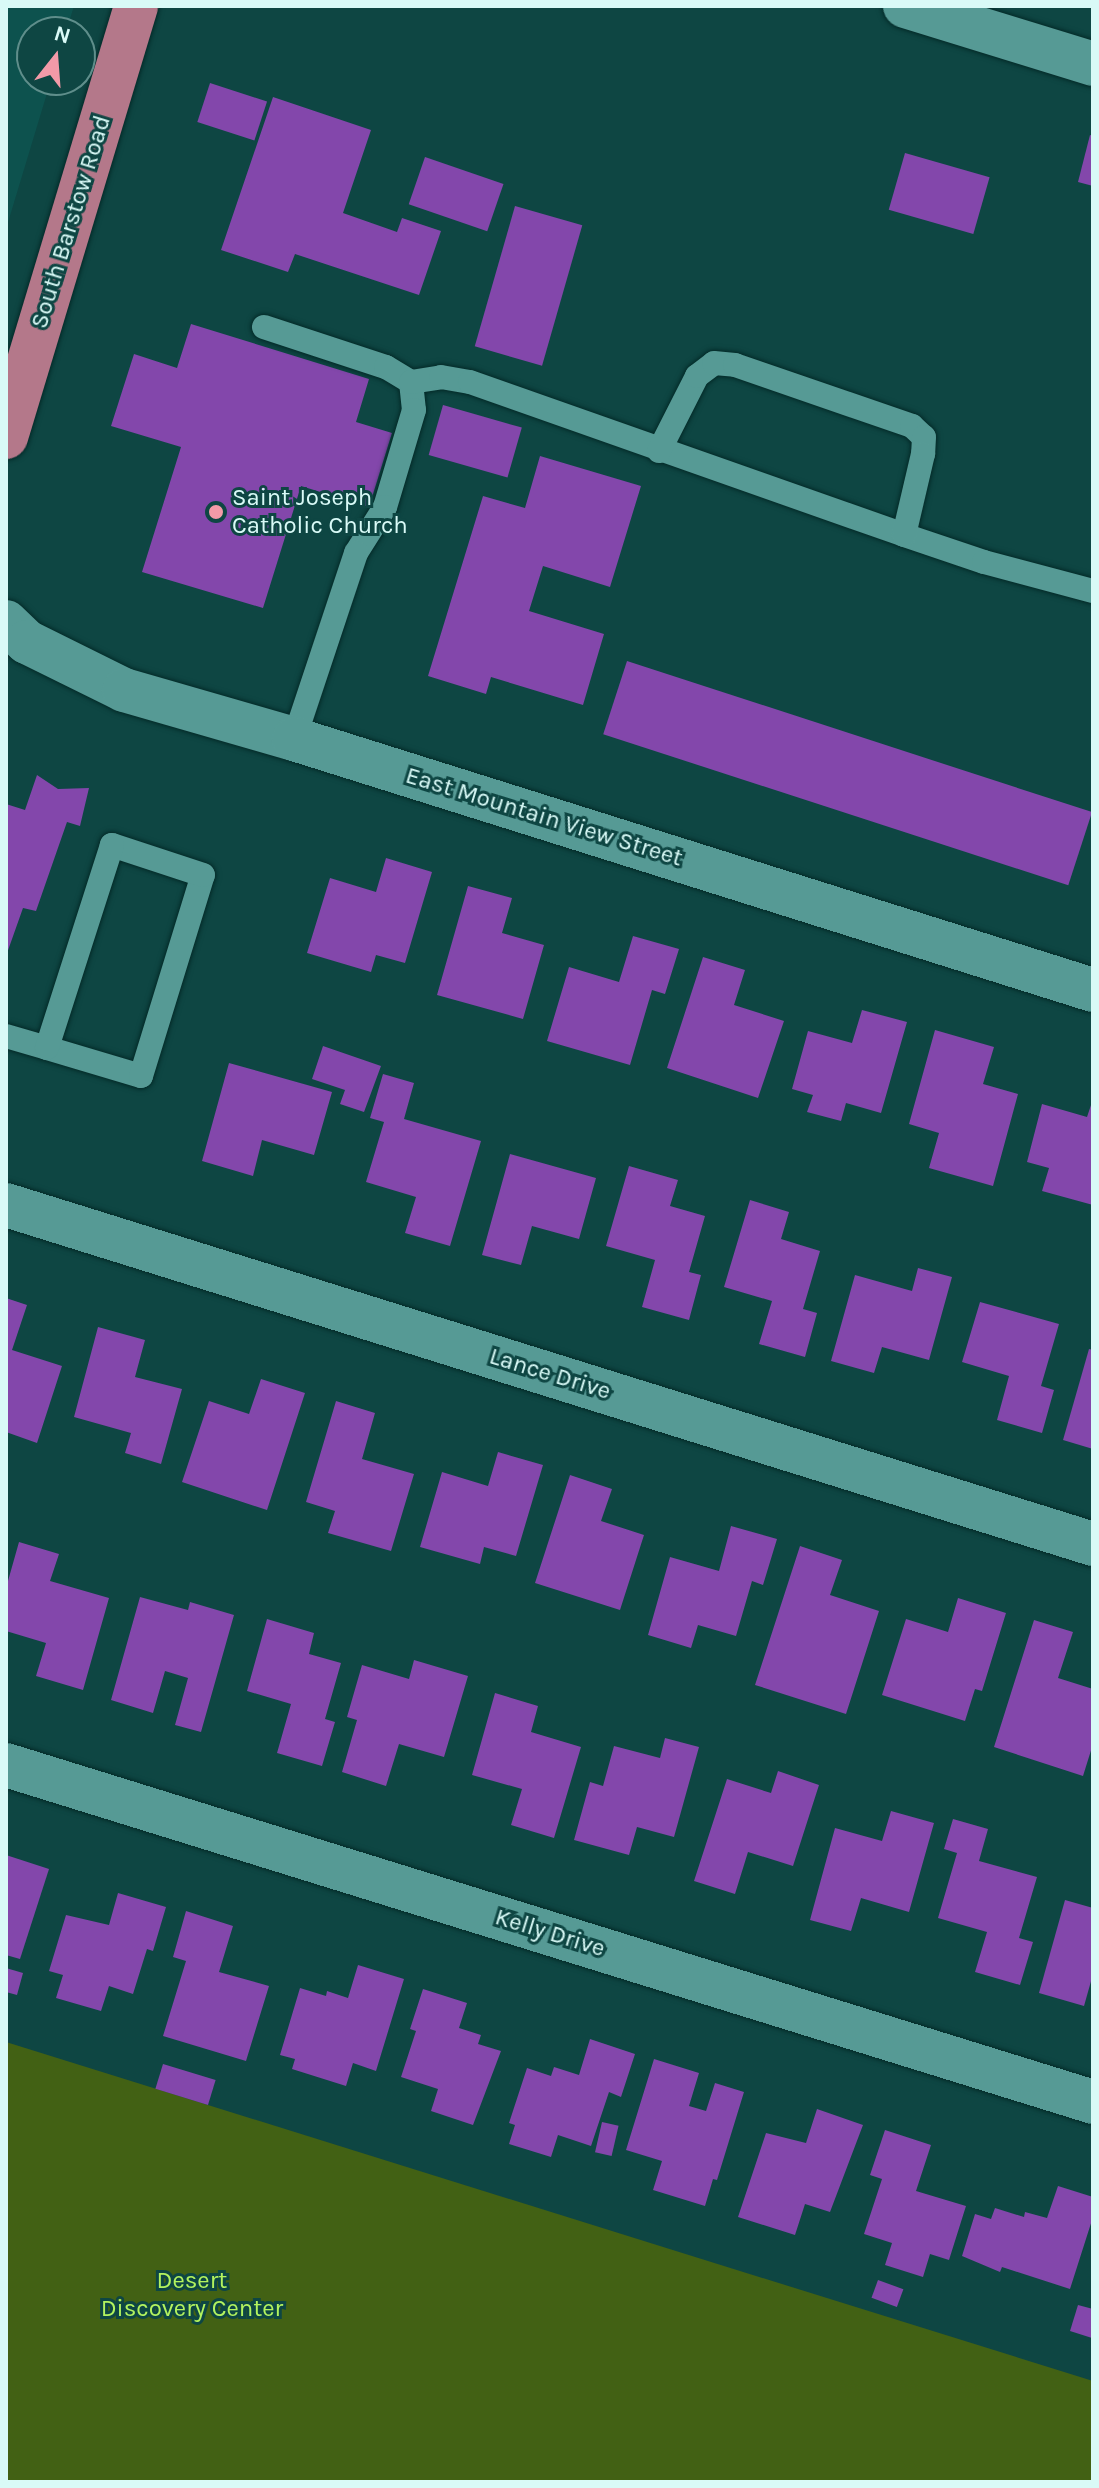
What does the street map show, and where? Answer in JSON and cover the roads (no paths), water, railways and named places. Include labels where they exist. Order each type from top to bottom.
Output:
[{"type":"main road","name":"South Barstow Road","points":[[6,437],[136,6]]},
{"type":"street","points":[[905,6],[1093,64]]},
{"type":"street","name":"East Mountain View Street","points":[[6,622],[27,642],[124,690],[294,739],[1093,990]]},
{"type":"street","name":"Lance Drive","points":[[6,1205],[1093,1544]]},
{"type":"street","name":"Kelly Drive","points":[[6,1765],[1093,2102]]},
{"type":"lane","points":[[264,327],[386,367],[411,382],[441,377],[470,382],[567,414],[659,451],[984,562],[1093,591]]},
{"type":"lane","points":[[659,451],[697,376],[714,363],[735,365],[912,426],[924,437],[923,454],[904,535]]},
{"type":"lane","points":[[294,739],[356,553],[385,507],[414,410],[411,382]]},
{"type":"lane","points":[[6,1036],[141,1076],[203,875],[112,845],[47,1048]]},
{"type":"place","name":"Saint Joseph Catholic Church","points":[[216,512]]},
{"type":"park label","name":"Desert Discovery Center","points":[[192,2295]]}]
